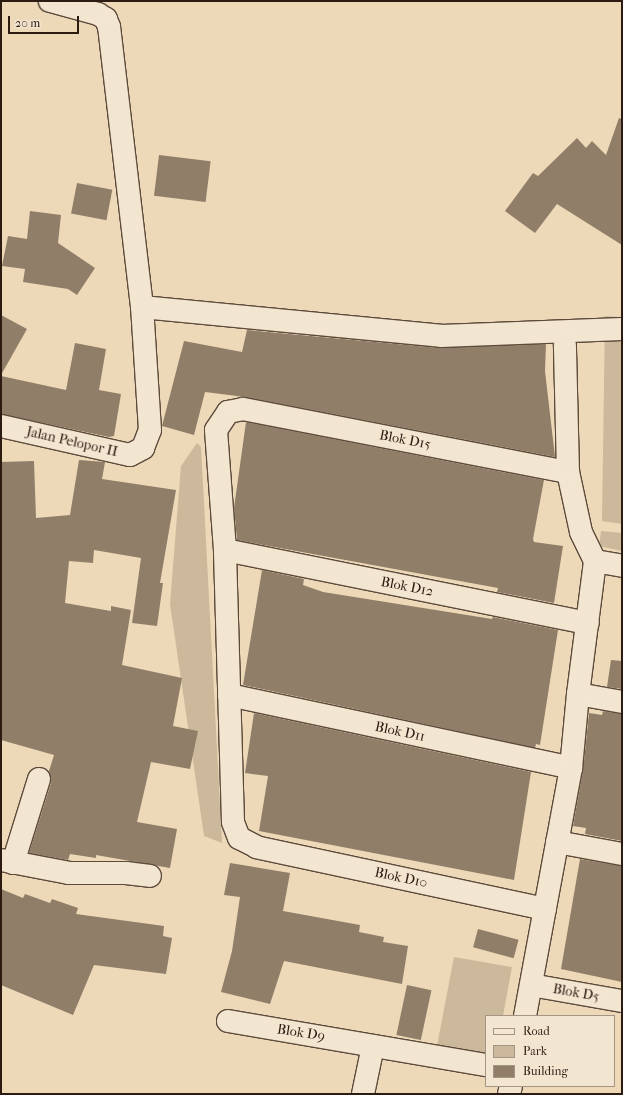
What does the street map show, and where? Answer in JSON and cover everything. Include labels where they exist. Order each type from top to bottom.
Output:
[{"type":"street","name":"Jalan Pelopor II","points":[[1,426],[130,455],[143,448],[150,430],[142,307],[106,19],[98,14],[50,1]]},
{"type":"street","points":[[142,307],[441,336],[622,329]]},
{"type":"street","points":[[525,1015],[571,768],[578,694],[596,561],[581,532],[568,472],[565,345]]},
{"type":"street","name":"Blok D15","points":[[243,409],[568,472]]},
{"type":"street","name":"Blok D10","points":[[243,409],[228,412],[216,430],[225,550],[233,822],[239,838],[257,847],[545,909]]},
{"type":"street","name":"Blok D12","points":[[225,550],[588,623]]},
{"type":"street","points":[[596,561],[622,566]]},
{"type":"street","points":[[578,694],[622,702]]},
{"type":"street","name":"Blok D11","points":[[229,695],[571,768]]},
{"type":"street","points":[[39,779],[7,862],[69,873],[126,873],[150,876]]},
{"type":"street","points":[[557,842],[622,854]]},
{"type":"street","name":"Blok D5","points":[[531,985],[622,1001]]},
{"type":"street","name":"Blok D9","points":[[228,1021],[485,1065]]},
{"type":"street","points":[[363,1094],[373,1046]]},
{"type":"green space","points":[[605,316],[622,317],[622,524],[602,521]]},
{"type":"green space","points":[[197,443],[201,447],[222,843],[204,836],[170,604],[181,466]]},
{"type":"green space","points":[[601,531],[622,533],[622,551],[599,546]]},
{"type":"green space","points":[[454,957],[512,967],[503,1015],[485,1015],[485,1054],[437,1046]]},
{"type":"building","points":[[619,118],[622,119],[622,245],[557,204],[535,233],[505,211],[533,173],[538,176],[577,138],[586,148],[592,141],[606,155]]},
{"type":"building","points":[[159,155],[211,161],[206,202],[154,196]]},
{"type":"building","points":[[77,183],[112,190],[106,220],[71,213]]},
{"type":"building","points":[[30,211],[61,215],[58,243],[95,268],[77,295],[68,289],[23,282],[25,269],[2,266],[8,236],[27,239]]},
{"type":"building","points":[[1,315],[27,329],[1,375]]},
{"type":"building","points":[[247,330],[440,348],[546,344],[545,371],[555,457],[245,397],[205,392],[194,435],[162,426],[184,341],[242,352]]},
{"type":"building","points":[[75,343],[106,349],[99,390],[121,394],[114,436],[109,437],[1,414],[1,376],[66,390]]},
{"type":"building","points":[[246,422],[544,480],[533,539],[534,542],[563,546],[554,603],[497,592],[498,588],[237,540],[234,508]]},
{"type":"building","points":[[79,460],[105,462],[102,479],[176,490],[160,583],[163,583],[157,626],[132,623],[141,558],[94,550],[93,563],[69,561],[65,603],[111,611],[111,606],[131,610],[122,665],[182,678],[173,726],[198,731],[190,769],[151,762],[137,822],[177,829],[170,868],[96,855],[96,858],[70,854],[68,860],[29,853],[51,783],[49,771],[54,755],[1,740],[1,462],[34,461],[36,518],[70,515]]},
{"type":"building","points":[[262,570],[304,579],[303,585],[323,592],[492,619],[493,617],[558,630],[540,745],[536,744],[535,748],[243,685]]},
{"type":"building","points":[[611,660],[622,661],[622,689],[607,687]]},
{"type":"building","points":[[603,711],[622,714],[622,841],[585,834],[586,828],[573,826],[583,770],[589,713],[602,715]]},
{"type":"building","points":[[254,713],[531,772],[514,880],[259,831],[268,776],[245,773]]},
{"type":"building","points":[[580,859],[622,866],[622,982],[561,969]]},
{"type":"building","points":[[230,863],[290,873],[283,911],[360,925],[359,932],[384,937],[383,942],[408,946],[402,984],[284,961],[270,1004],[221,992],[232,951],[240,897],[224,895]]},
{"type":"building","points":[[1,889],[23,898],[25,894],[50,903],[52,899],[78,908],[76,914],[164,926],[163,936],[172,938],[166,974],[94,965],[73,1015],[1,985]]},
{"type":"building","points":[[478,929],[519,940],[514,958],[473,947]]},
{"type":"building","points":[[407,985],[431,990],[421,1040],[396,1035]]}]
